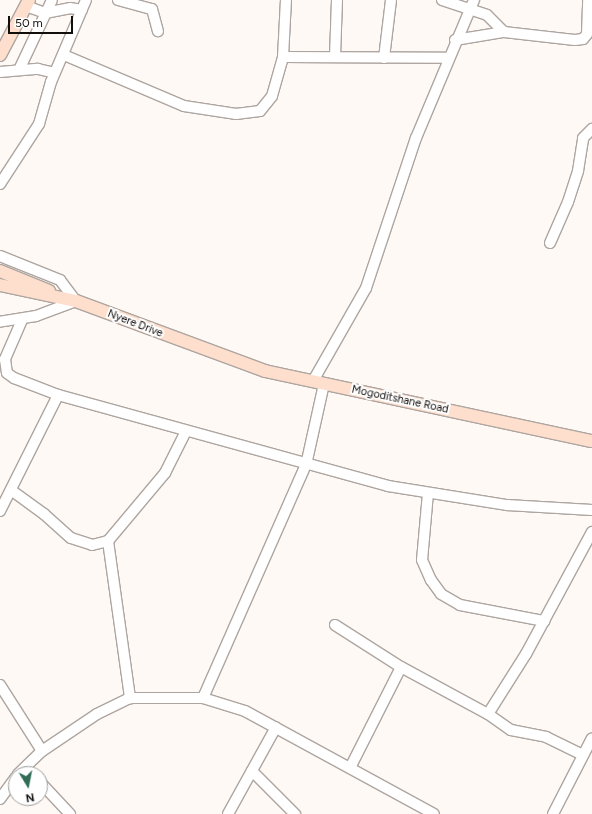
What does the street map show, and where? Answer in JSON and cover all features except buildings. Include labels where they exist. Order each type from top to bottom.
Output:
[{"type":"main road","points":[[0,55],[27,3]]},
{"type":"main road","points":[[0,271],[59,296]]},
{"type":"main road","points":[[0,284],[24,292],[59,296]]},
{"type":"main road","name":"Nyere Drive","points":[[59,296],[76,301],[210,352]]},
{"type":"main road","name":"Mogoditshane Road","points":[[210,352],[265,371],[592,441]]},
{"type":"street","points":[[19,70],[52,0]]},
{"type":"street","points":[[0,184],[39,124],[55,73],[64,55],[86,0]]},
{"type":"street","points":[[118,0],[152,9],[158,31]]},
{"type":"street","points":[[64,55],[170,102],[236,114],[260,111],[266,106],[283,57],[286,0]]},
{"type":"street","points":[[335,57],[337,0]]},
{"type":"street","points":[[384,58],[391,0]]},
{"type":"street","points":[[442,0],[468,10],[487,15],[504,32]]},
{"type":"street","points":[[203,698],[306,465],[319,382],[366,288],[416,138],[447,58],[468,10],[474,0]]},
{"type":"street","points":[[455,40],[504,32],[575,40],[583,38],[587,34],[588,0]]},
{"type":"street","points":[[27,3],[45,14],[70,8],[82,10]]},
{"type":"street","points":[[283,57],[447,58]]},
{"type":"street","points":[[0,72],[38,69],[55,73]]},
{"type":"street","points":[[550,243],[568,202],[578,171],[583,138],[592,129]]},
{"type":"street","points":[[0,256],[60,280],[76,301],[22,320],[0,322]]},
{"type":"street","points":[[22,320],[5,358],[7,373],[14,378],[58,396],[306,465],[388,486],[507,505],[592,510]]},
{"type":"street","points":[[0,512],[58,396]]},
{"type":"street","points":[[10,490],[44,514],[71,538],[92,545],[108,540],[165,473],[186,431]]},
{"type":"street","points":[[428,493],[422,560],[431,580],[441,594],[460,605],[544,622]]},
{"type":"street","points":[[488,714],[544,622],[592,532]]},
{"type":"street","points":[[108,540],[130,698]]},
{"type":"street","points":[[335,625],[401,667],[488,714],[515,732],[546,737],[583,755]]},
{"type":"street","points":[[350,768],[401,667]]},
{"type":"street","points":[[0,685],[42,751]]},
{"type":"street","points":[[26,766],[42,751],[97,714],[130,698],[203,698],[245,711],[434,814]]},
{"type":"street","points":[[228,814],[276,727]]},
{"type":"street","points":[[553,814],[592,738]]},
{"type":"street","points":[[252,771],[295,814]]},
{"type":"street","points":[[0,799],[8,788]]},
{"type":"street","points":[[48,791],[70,814]]}]
